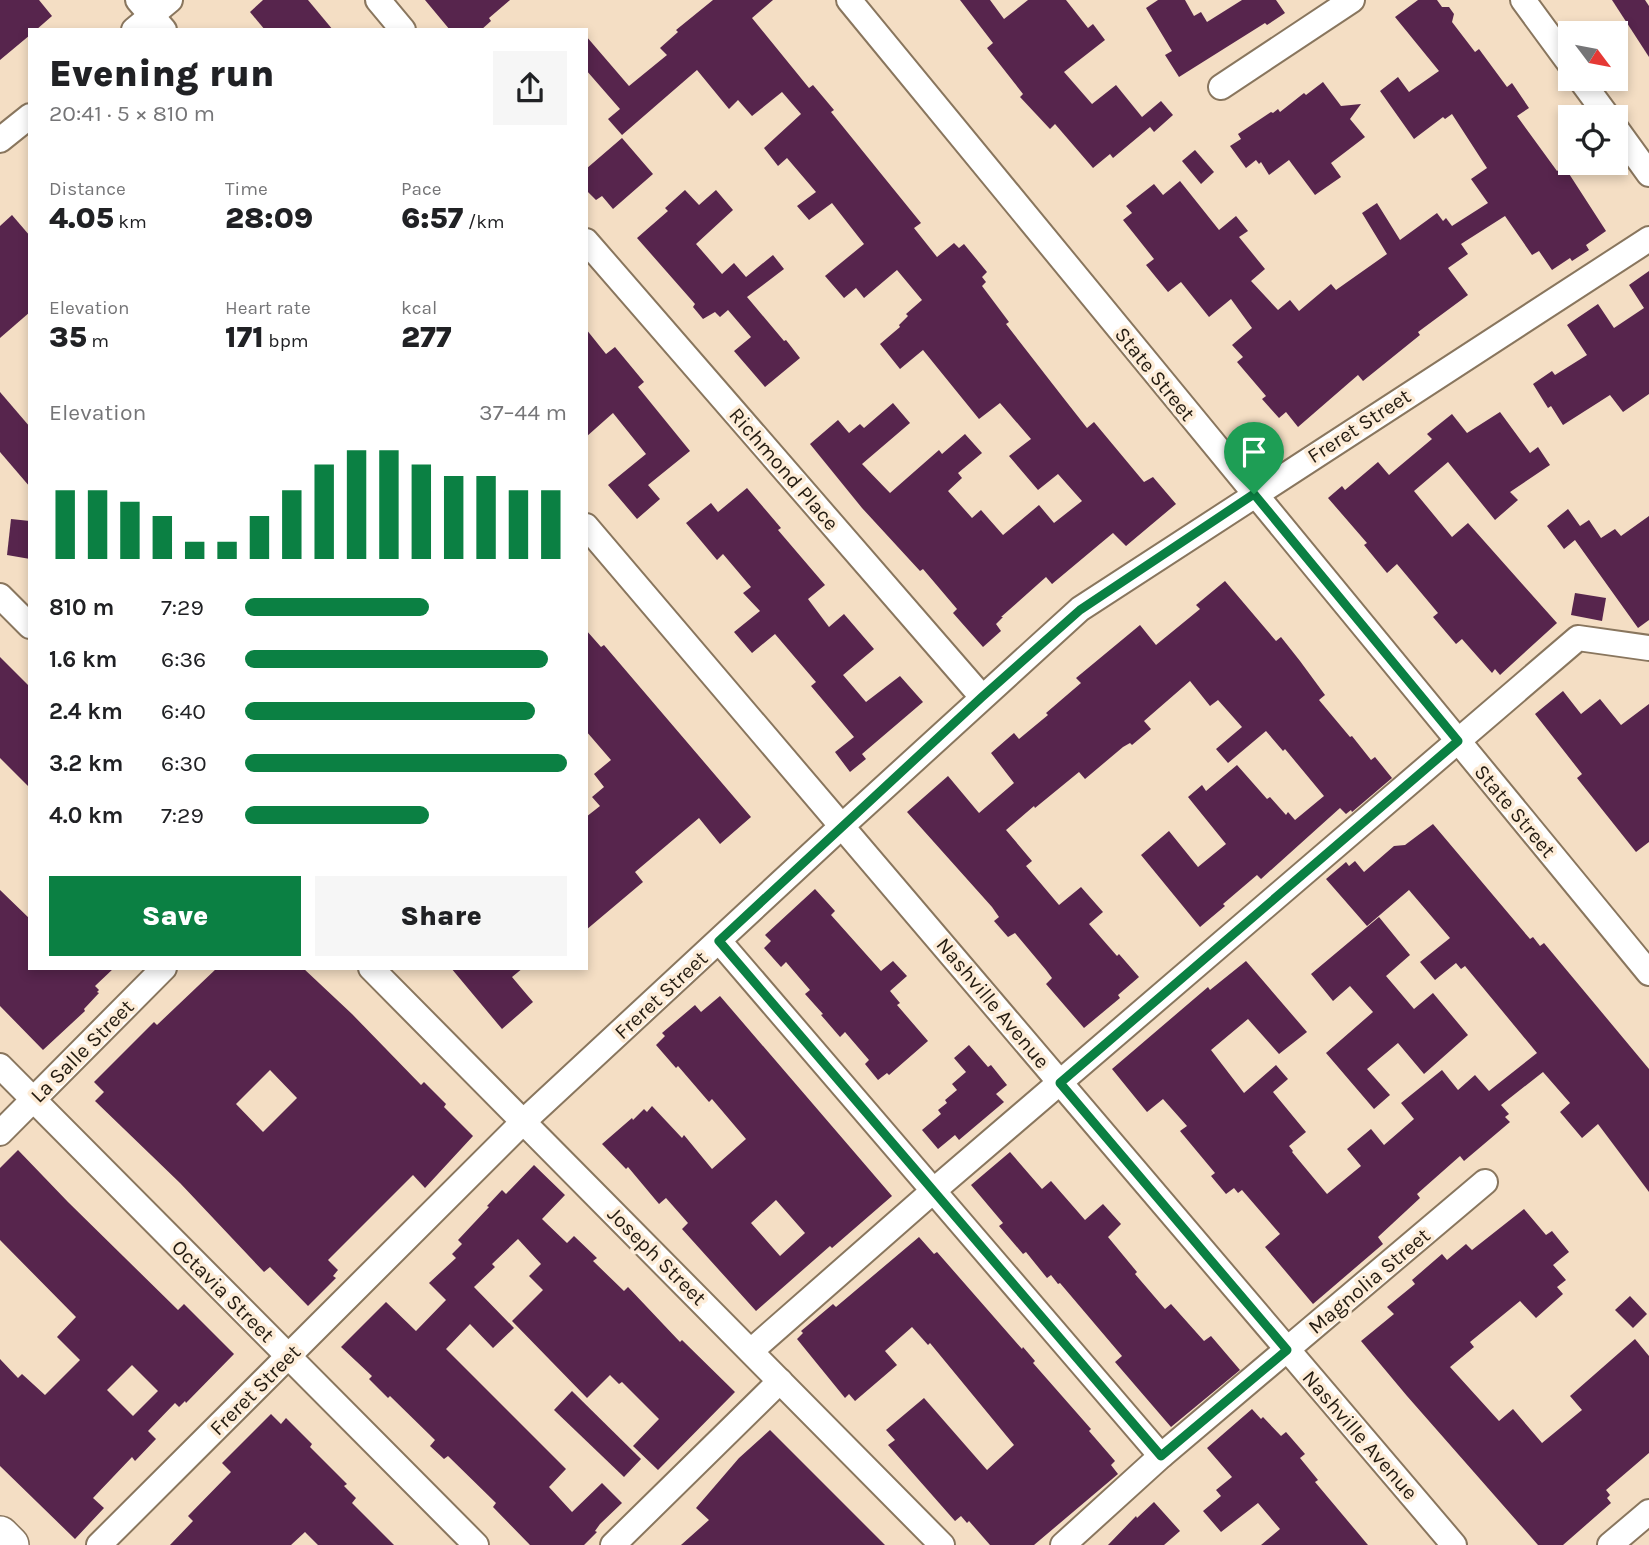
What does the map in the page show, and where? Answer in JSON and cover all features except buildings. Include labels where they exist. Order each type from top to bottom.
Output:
[{"type":"street","points":[[378,0],[401,28]]},
{"type":"street","name":"State Street","points":[[849,0],[1649,973]]},
{"type":"street","points":[[1221,87],[1352,0]]},
{"type":"street","points":[[1523,0],[1558,48]]},
{"type":"street","points":[[0,140],[28,118]]},
{"type":"street","points":[[1628,145],[1649,174]]},
{"type":"street","name":"Freret Street","points":[[99,1545],[524,1121],[982,697],[1080,610],[1254,494],[1649,239]]},
{"type":"street","name":"Richmond Place","points":[[588,243],[982,697]]},
{"type":"street","name":"Nashville Avenue","points":[[588,528],[1454,1545]]},
{"type":"street","points":[[2,602],[28,624]]},
{"type":"street","points":[[751,1351],[932,1192],[1578,638],[1649,648]]},
{"type":"street","points":[[719,941],[1161,1456]]},
{"type":"street","name":"La Salle Street","points":[[0,1133],[162,970]]},
{"type":"street","name":"Joseph Street","points":[[373,970],[942,1545]]},
{"type":"street","name":"Octavia Street","points":[[0,1066],[476,1545]]},
{"type":"street","name":"Magnolia Street","points":[[1063,1545],[1161,1456],[1485,1182]]},
{"type":"street","points":[[612,1545],[780,1381]]},
{"type":"street","points":[[1610,1545],[1649,1512]]},
{"type":"street","points":[[0,1535],[10,1545]]},
{"type":"route","points":[[1254,494],[1458,741],[1060,1083],[1287,1350],[1161,1456],[719,941],[982,697],[1080,610],[1254,494]]}]
